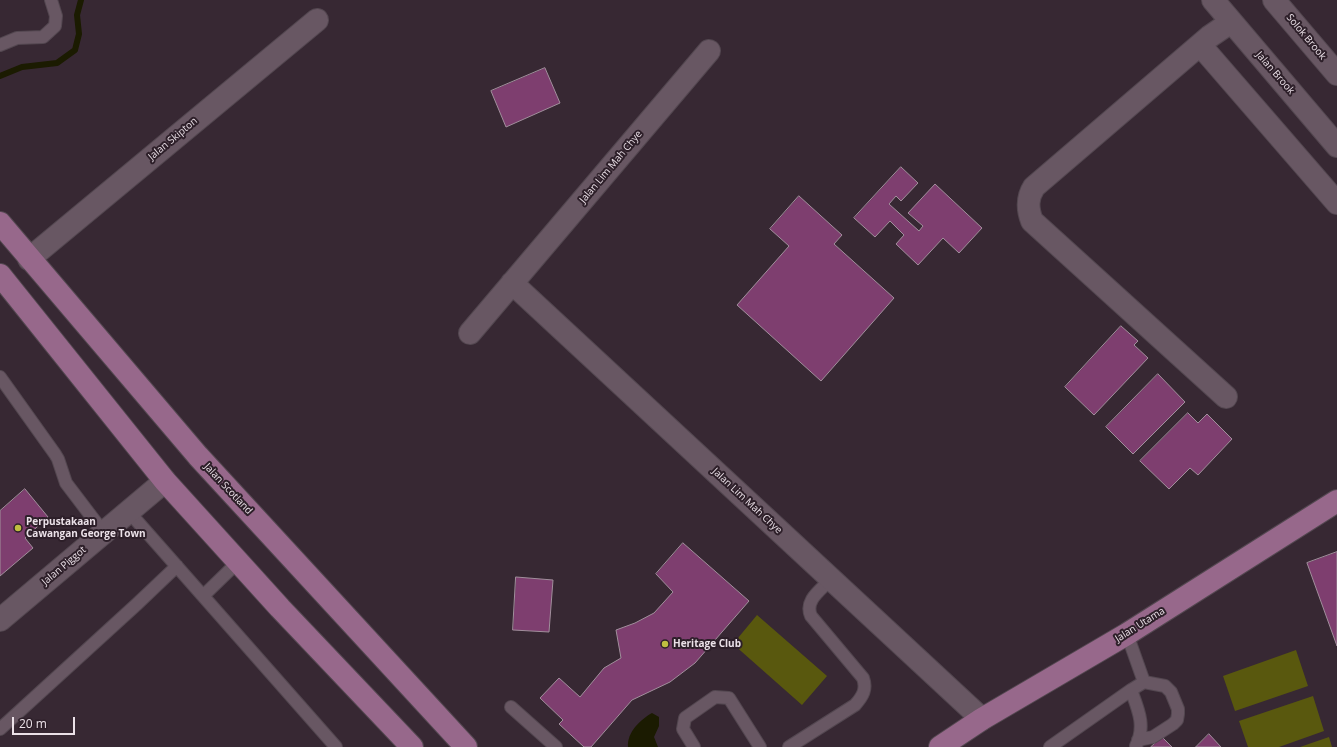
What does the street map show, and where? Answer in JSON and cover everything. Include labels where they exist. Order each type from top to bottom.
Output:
[{"type":"main road","name":"Jalan Scotland","points":[[0,223],[29,259],[198,456],[466,747]]},
{"type":"main road","points":[[0,275],[165,481],[280,608],[412,747]]},
{"type":"main road","name":"Jalan Utama","points":[[940,747],[982,719],[1127,634],[1337,500]]},
{"type":"street","name":"Jalan Brook","points":[[1213,0],[1337,146]]},
{"type":"street","name":"Solok Brook","points":[[1274,0],[1337,74]]},
{"type":"street","name":"Jalan Skipton","points":[[29,259],[317,20]]},
{"type":"street","points":[[1226,397],[1032,221],[1028,204],[1030,194],[1034,186],[1201,46],[1209,37],[1231,22]]},
{"type":"street","points":[[1201,46],[1337,203]]},
{"type":"street","name":"Jalan Lim Mah Chye","points":[[470,333],[710,51]]},
{"type":"street","name":"Jalan Lim Mah Chye","points":[[512,283],[982,719]]},
{"type":"street","name":"Jalan Piggot","points":[[0,620],[165,481]]},
{"type":"lane","points":[[0,45],[17,38],[43,36],[55,26],[56,16],[51,0]]},
{"type":"lane","points":[[0,378],[55,454],[66,483],[104,533]]},
{"type":"lane","points":[[129,512],[336,747]]},
{"type":"lane","points":[[203,596],[238,562]]},
{"type":"lane","points":[[0,728],[138,604],[177,566]]},
{"type":"lane","points":[[789,747],[855,705],[861,698],[864,691],[863,678],[811,616],[808,610],[808,604],[831,580]]},
{"type":"lane","points":[[1127,634],[1144,682]]},
{"type":"lane","points":[[1050,747],[1144,682],[1161,685],[1169,689],[1178,709],[1176,720],[1173,724],[1153,737],[1137,744]]},
{"type":"lane","points":[[1131,690],[1141,716],[1141,729],[1137,744]]},
{"type":"lane","points":[[694,747],[683,728],[685,718],[715,697],[729,698],[760,747]]},
{"type":"lane","points":[[511,707],[556,747]]},
{"type":"shaded area","points":[[757,615],[827,676],[802,705],[733,644]]},
{"type":"shaded area","points":[[1296,650],[1308,686],[1235,711],[1223,676]]},
{"type":"shaded area","points":[[1313,696],[1324,731],[1279,747],[1248,747],[1239,721]]},
{"type":"shaded area","points":[[652,713],[659,717],[659,726],[654,737],[658,747],[628,747],[628,742],[632,731],[643,719]]},
{"type":"shaded area","points":[[1329,737],[1332,747],[1300,747]]},
{"type":"building","points":[[545,68],[560,103],[506,127],[491,91]]},
{"type":"building","points":[[901,167],[918,183],[901,201],[896,196],[889,204],[919,231],[923,226],[908,213],[935,184],[982,228],[959,253],[943,238],[918,265],[896,244],[904,235],[890,221],[875,237],[854,218]]},
{"type":"building","points":[[799,196],[842,235],[834,244],[894,298],[821,381],[737,305],[789,246],[770,229]]},
{"type":"building","points":[[1121,326],[1138,341],[1134,345],[1148,358],[1094,415],[1065,387]]},
{"type":"building","points":[[1158,374],[1185,402],[1133,454],[1106,427]]},
{"type":"building","points":[[1188,413],[1198,423],[1207,414],[1232,439],[1198,475],[1190,468],[1169,489],[1140,461]]},
{"type":"building","name":"Perpustakaan Cawangan George Town","points":[[25,489],[48,517],[25,538],[33,548],[0,576],[0,511]]},
{"type":"building","name":"Heritage Club","points":[[683,543],[749,601],[695,663],[670,682],[632,700],[591,747],[584,747],[559,724],[563,720],[540,698],[559,678],[580,697],[604,668],[621,658],[616,630],[635,623],[654,613],[673,592],[656,574]]},
{"type":"building","points":[[1337,552],[1337,646],[1307,563]]},
{"type":"building","points":[[516,577],[553,580],[549,632],[513,630]]},
{"type":"building","points":[[1209,734],[1221,747],[1196,747]]},
{"type":"building","points":[[1162,737],[1172,747],[1151,747]]},
{"type":"waterway","points":[[0,76],[22,67],[57,63],[75,50],[79,34],[77,15],[81,0]]},
{"type":"place","name":"Perpustakaan Cawangan George Town","points":[[18,528]]},
{"type":"place","name":"Heritage Club","points":[[665,644]]}]
